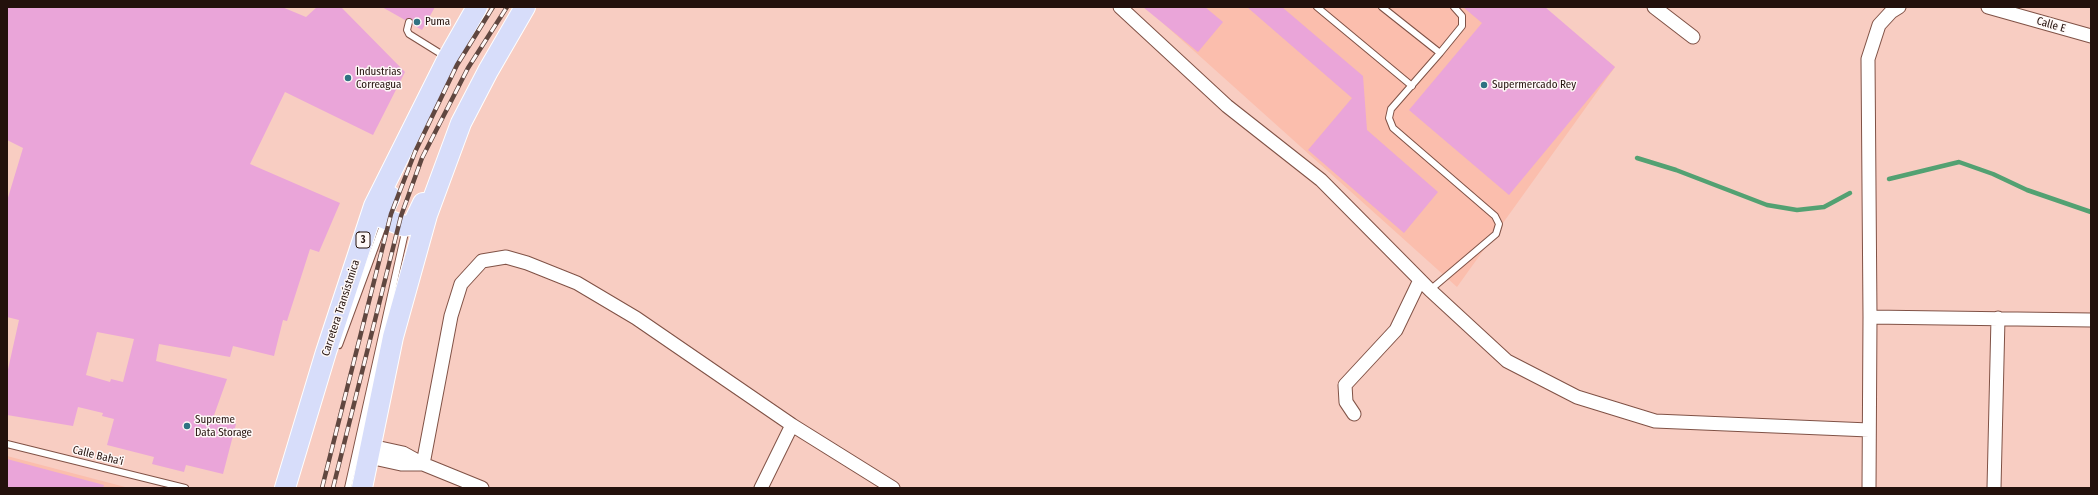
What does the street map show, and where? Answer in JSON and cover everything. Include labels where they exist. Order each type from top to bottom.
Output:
[{"type":"main road","name":"Carretera Transístmica","points":[[285,488],[326,352],[374,206],[448,58],[477,7]]},
{"type":"main road","points":[[482,7],[442,84],[384,209],[382,217],[385,220],[406,227],[414,221],[488,71],[526,7]]},
{"type":"main road","points":[[362,488],[396,323],[427,215],[461,124]]},
{"type":"street","points":[[1120,7],[1227,106],[1322,180],[1430,290],[1507,361],[1577,397],[1655,421],[1869,430]]},
{"type":"street","points":[[1654,7],[1693,37]]},
{"type":"street","points":[[1869,488],[1870,317],[1868,59],[1879,25],[1891,12],[1899,7]]},
{"type":"street","name":"Calle E","points":[[1988,7],[2091,36]]},
{"type":"street","points":[[423,464],[451,316],[461,284],[482,261],[506,257],[527,263],[577,284],[636,318],[792,425],[893,488]]},
{"type":"street","points":[[1354,414],[1346,402],[1345,384],[1396,330],[1420,280]]},
{"type":"street","points":[[1870,317],[2091,320]]},
{"type":"street","points":[[1994,488],[1998,318]]},
{"type":"street","points":[[760,488],[792,425]]},
{"type":"street","points":[[370,452],[401,464],[423,464],[482,488]]},
{"type":"lane","points":[[1317,7],[1412,86]]},
{"type":"lane","points":[[1382,7],[1440,54]]},
{"type":"lane","points":[[1430,290],[1496,234],[1499,224],[1494,216],[1393,128],[1389,118],[1391,109],[1440,54],[1462,26],[1462,16],[1454,7]]},
{"type":"lane","points":[[409,22],[407,30],[409,34],[448,58]]},
{"type":"lane","points":[[336,352],[385,220]]},
{"type":"lane","points":[[348,488],[406,227]]},
{"type":"lane","name":"Calle Baha'i","points":[[7,444],[185,488]]},
{"type":"shaded area","points":[[1145,7],[1542,7],[1615,67],[1457,287]]},
{"type":"shaded area","points":[[7,456],[129,488],[7,488]]},
{"type":"building","points":[[7,7],[282,7],[306,17],[317,7],[341,7],[405,72],[373,135],[285,92],[250,164],[340,203],[319,252],[310,249],[287,321],[283,320],[274,356],[233,346],[230,357],[159,344],[156,361],[227,379],[213,418],[236,424],[223,474],[186,465],[184,472],[152,464],[154,457],[107,445],[114,419],[102,416],[103,413],[78,407],[73,426],[7,415],[7,374],[19,320],[7,317],[7,201],[23,148],[7,140]],"holes":[[[97,332],[134,339],[123,382],[111,379],[110,382],[86,375]]]},
{"type":"building","name":"Puma","points":[[382,7],[435,7],[422,30],[413,25],[412,19],[408,18],[405,20]]},
{"type":"building","points":[[1143,7],[1205,7],[1223,22],[1198,52]]},
{"type":"building","points":[[1247,7],[1282,7],[1363,76],[1367,130],[1438,192],[1404,233],[1308,150],[1352,98]]},
{"type":"building","points":[[1463,7],[1545,7],[1615,67],[1509,195],[1409,110],[1482,23]]},
{"type":"building","points":[[7,459],[104,485],[103,488],[7,488]]},
{"type":"waterway","points":[[1637,158],[1676,170],[1767,205],[1797,210],[1824,207],[1850,193]]},
{"type":"waterway","points":[[1889,179],[1959,162],[1993,174],[2027,190],[2091,212]]},
{"type":"railway","points":[[322,488],[391,214],[415,152],[457,65],[493,7]]},
{"type":"railway","points":[[333,488],[401,216],[422,158],[468,68],[507,7]]},
{"type":"place","name":"Puma","points":[[417,22]]},
{"type":"place","name":"Industrias Correagua","points":[[348,78]]},
{"type":"place","name":"Supermercado Rey","points":[[1484,85]]},
{"type":"place","name":"Supreme Data Storage","points":[[187,426]]}]
